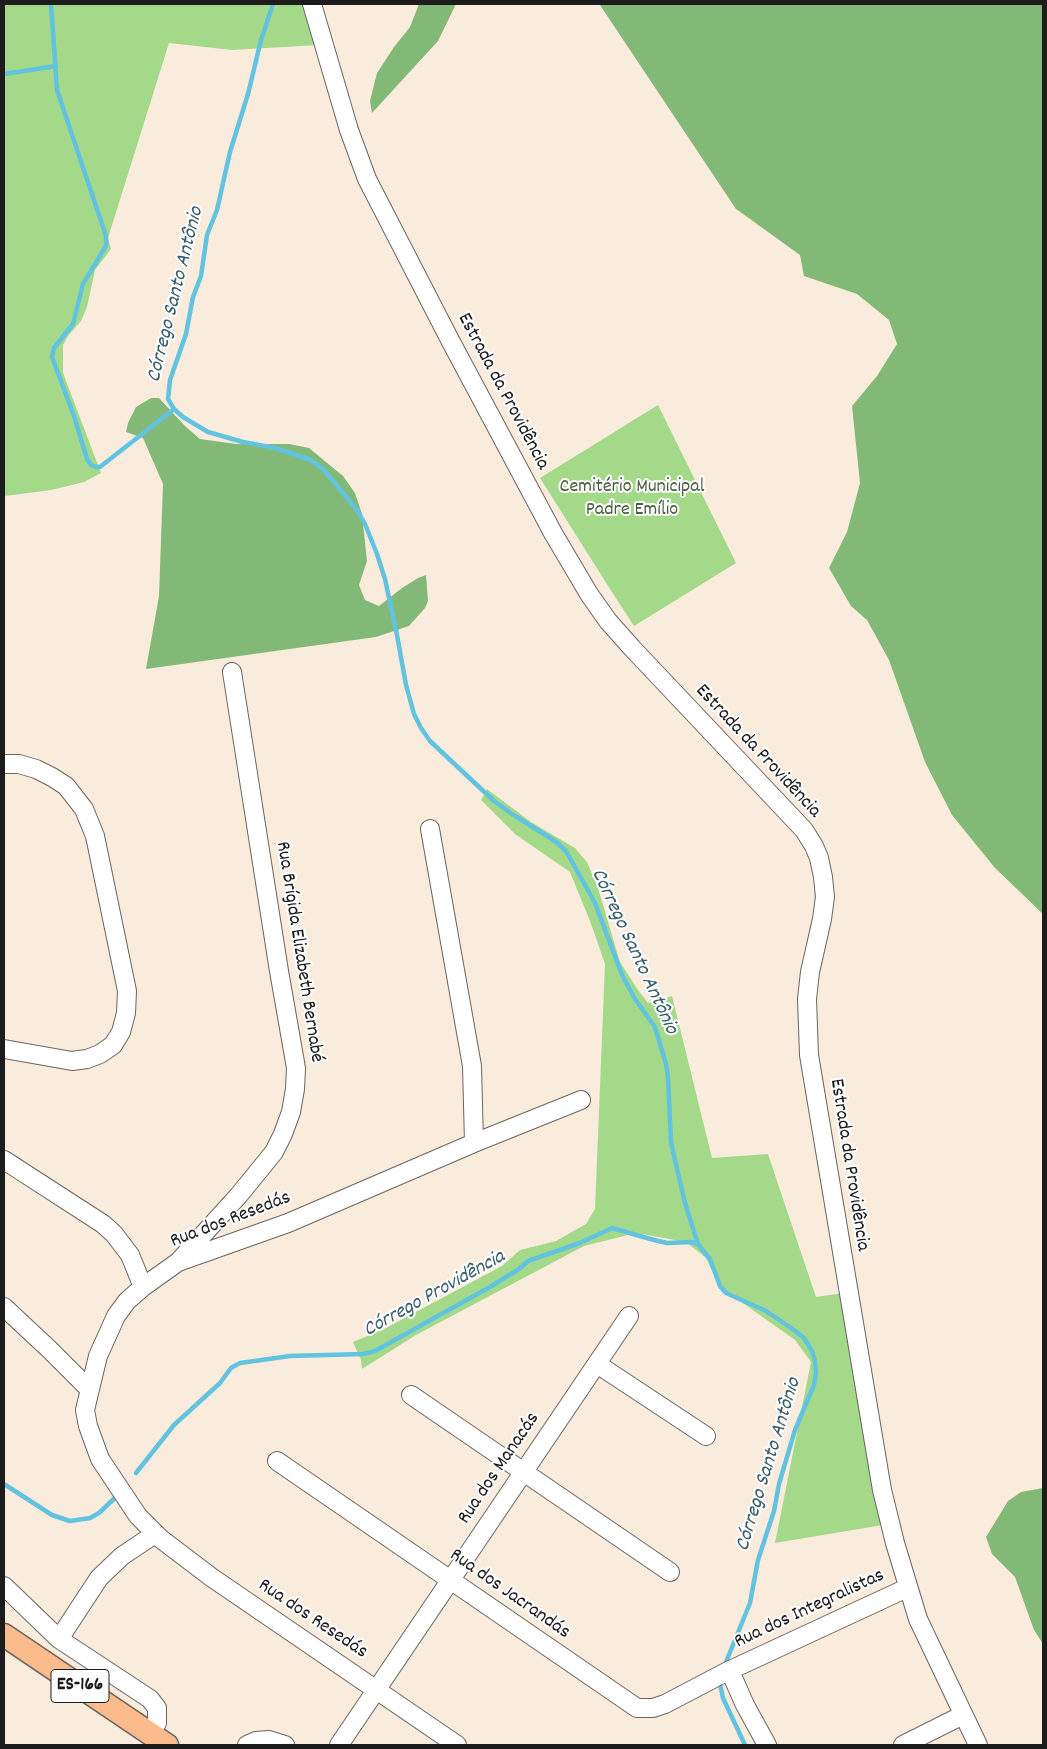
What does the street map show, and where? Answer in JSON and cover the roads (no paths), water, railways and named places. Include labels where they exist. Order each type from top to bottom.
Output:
[{"type":"main road","name":"ES-166","points":[[4,1635],[159,1740]]},
{"type":"street","name":"Estrada da Providência","points":[[312,4],[352,137],[367,179],[450,340],[589,594],[608,621],[632,648],[804,830],[819,858],[824,877],[824,897],[822,919],[810,972],[807,999],[809,1056],[882,1490],[908,1588],[929,1644],[978,1745]]},
{"type":"street","name":"Rua Brígida Elizabeth Bernabé","points":[[178,1262],[234,1201],[274,1152],[291,1112],[295,1088],[296,1068],[232,672]]},
{"type":"street","points":[[4,764],[19,764],[36,769],[52,777],[66,786],[84,809],[95,836],[127,991],[126,1013],[121,1032],[113,1044],[100,1054],[88,1059],[72,1061],[4,1049]]},
{"type":"street","points":[[430,829],[472,1066],[474,1143]]},
{"type":"street","name":"Rua dos Resedás","points":[[457,1745],[211,1577],[155,1534],[138,1516],[100,1459],[88,1426],[85,1410],[89,1389],[98,1356],[116,1316],[127,1301],[143,1287],[178,1262],[288,1223],[474,1143],[581,1100]]},
{"type":"street","points":[[4,1160],[103,1224],[114,1234],[130,1255],[143,1287]]},
{"type":"street","points":[[4,1307],[89,1389]]},
{"type":"street","name":"Rua dos Manacás","points":[[339,1745],[629,1316]]},
{"type":"street","points":[[597,1364],[706,1436]]},
{"type":"street","points":[[411,1395],[670,1572]]},
{"type":"street","name":"Rua dos Jacrandás","points":[[277,1461],[637,1708],[652,1708],[665,1704],[723,1674]]},
{"type":"street","points":[[59,1639],[99,1578],[122,1556],[155,1534]]},
{"type":"street","points":[[4,1586],[59,1639],[150,1699],[157,1708],[159,1740]]},
{"type":"street","name":"Rua dos Integralistas","points":[[723,1674],[908,1588]]},
{"type":"street","points":[[723,1674],[745,1705],[767,1745]]},
{"type":"street","points":[[903,1745],[963,1715]]},
{"type":"street","points":[[247,1745],[256,1741],[269,1740],[285,1745]]},
{"type":"waterway","points":[[51,4],[57,90],[106,236],[106,246],[83,284],[73,324],[54,348],[52,357],[74,416],[87,459],[91,465],[100,467],[174,409]]},
{"type":"waterway","name":"Córrego Santo Antônio","points":[[273,4],[230,152],[217,210],[207,235],[201,276],[193,297],[186,334],[170,380],[168,399],[174,409],[183,417],[208,432],[243,442],[275,448],[311,460],[324,470],[357,510],[365,524],[385,579],[406,685],[414,714],[421,728],[430,741],[494,801],[555,841],[566,851],[595,903],[622,975],[635,999],[655,1027],[666,1064],[671,1143],[685,1203],[698,1244],[710,1259],[720,1286],[726,1293],[766,1311],[794,1330],[804,1338],[812,1351],[816,1373],[814,1385],[795,1430],[779,1484],[774,1511],[758,1560],[750,1603],[724,1667]]},
{"type":"waterway","points":[[4,74],[56,66]]},
{"type":"waterway","name":"Córrego Providência","points":[[136,1473],[174,1425],[220,1383],[231,1368],[240,1363],[290,1356],[363,1354],[375,1351],[490,1287],[519,1269],[528,1261],[580,1243],[612,1228],[667,1243],[691,1242],[698,1244]]},
{"type":"waterway","name":"Córrego Providência","points":[[4,1484],[52,1515],[70,1521],[90,1518],[99,1513],[118,1495]]},
{"type":"waterway","name":"Córrego Santo Antônio","points":[[721,1679],[720,1684],[723,1698],[745,1745]]},
{"type":"park label","name":"Cemitério Municipal Padre Emílio","points":[[632,500]]}]
